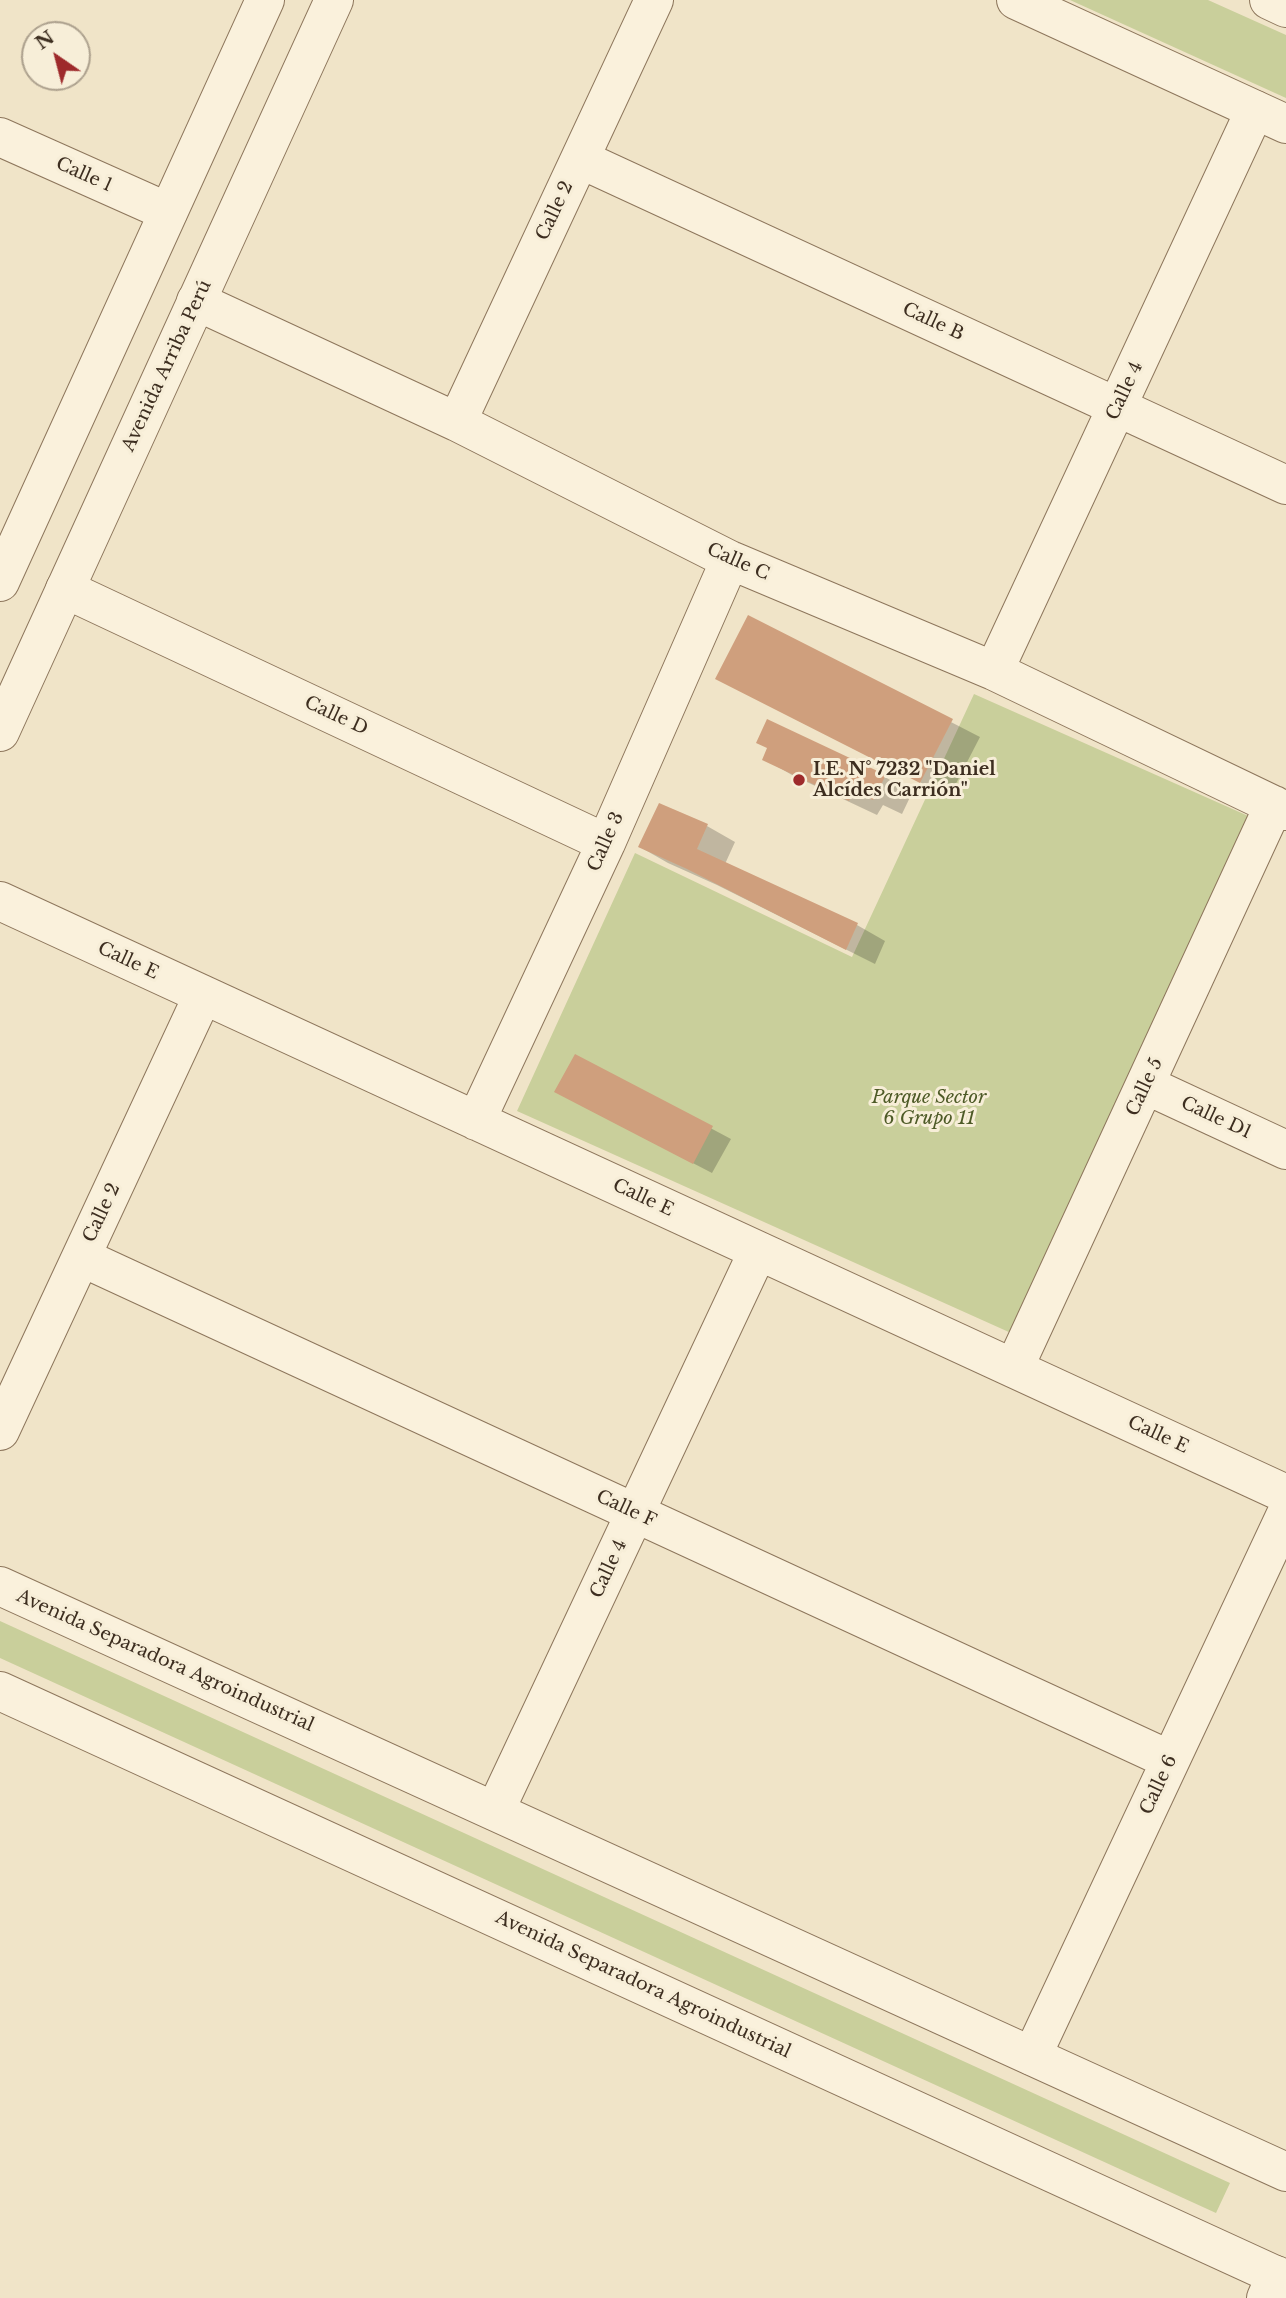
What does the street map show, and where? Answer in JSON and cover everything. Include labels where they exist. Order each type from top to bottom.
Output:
[{"type":"street","points":[[0,582],[265,0]]},
{"type":"street","name":"Avenida Arriba Perú","points":[[0,732],[334,0]]},
{"type":"street","name":"Calle 2","points":[[457,422],[654,0]]},
{"type":"street","points":[[1016,0],[1270,117]]},
{"type":"street","points":[[1269,0],[1286,8]]},
{"type":"street","name":"Calle 4","points":[[994,671],[1118,407],[1270,117]]},
{"type":"street","name":"Calle 1","points":[[0,137],[168,212]]},
{"type":"street","name":"Calle B","points":[[580,159],[1286,485]]},
{"type":"street","name":"Calle C","points":[[196,301],[457,422],[730,560],[994,671],[1280,808]]},
{"type":"street","name":"Calle 3","points":[[476,1121],[606,843],[730,560]]},
{"type":"street","name":"Calle D","points":[[65,589],[606,843]]},
{"type":"street","name":"Calle 5","points":[[1014,1368],[1280,808]]},
{"type":"street","name":"Calle E","points":[[0,901],[1286,1494]]},
{"type":"street","name":"Calle 2","points":[[0,1431],[203,995]]},
{"type":"street","name":"Calle D1","points":[[1146,1086],[1286,1150]]},
{"type":"street","name":"Calle 4","points":[[495,1811],[758,1251]]},
{"type":"street","name":"Calle F","points":[[81,1257],[1170,1760]]},
{"type":"street","name":"Calle 6","points":[[1032,2056],[1286,1514]]},
{"type":"street","name":"Avenida Separadora Agroindustrial","points":[[0,1586],[1286,2172]]},
{"type":"street","name":"Avenida Separadora Agroindustrial","points":[[0,1691],[1278,2276]]},
{"type":"green space","points":[[1070,0],[1208,0],[1286,35],[1286,98]]},
{"type":"green space","name":"Parque Sector 6 Grupo 11","points":[[974,694],[1255,819],[1011,1333],[517,1111],[635,853],[852,957]]},
{"type":"green space","points":[[0,1621],[1230,2183],[1216,2213],[0,1658]]},
{"type":"building","points":[[748,615],[953,719],[920,783],[715,679]]},
{"type":"building","points":[[767,719],[886,775],[873,800],[854,790],[849,801],[762,760],[767,748],[756,743]]},
{"type":"building","points":[[659,803],[708,824],[697,849],[858,923],[846,950],[638,847]]},
{"type":"building","points":[[575,1054],[713,1126],[693,1164],[554,1092]]},
{"type":"place","name":"I.E. N° 7232 \"Daniel Alcídes Carrión\"","points":[[799,780]]}]
